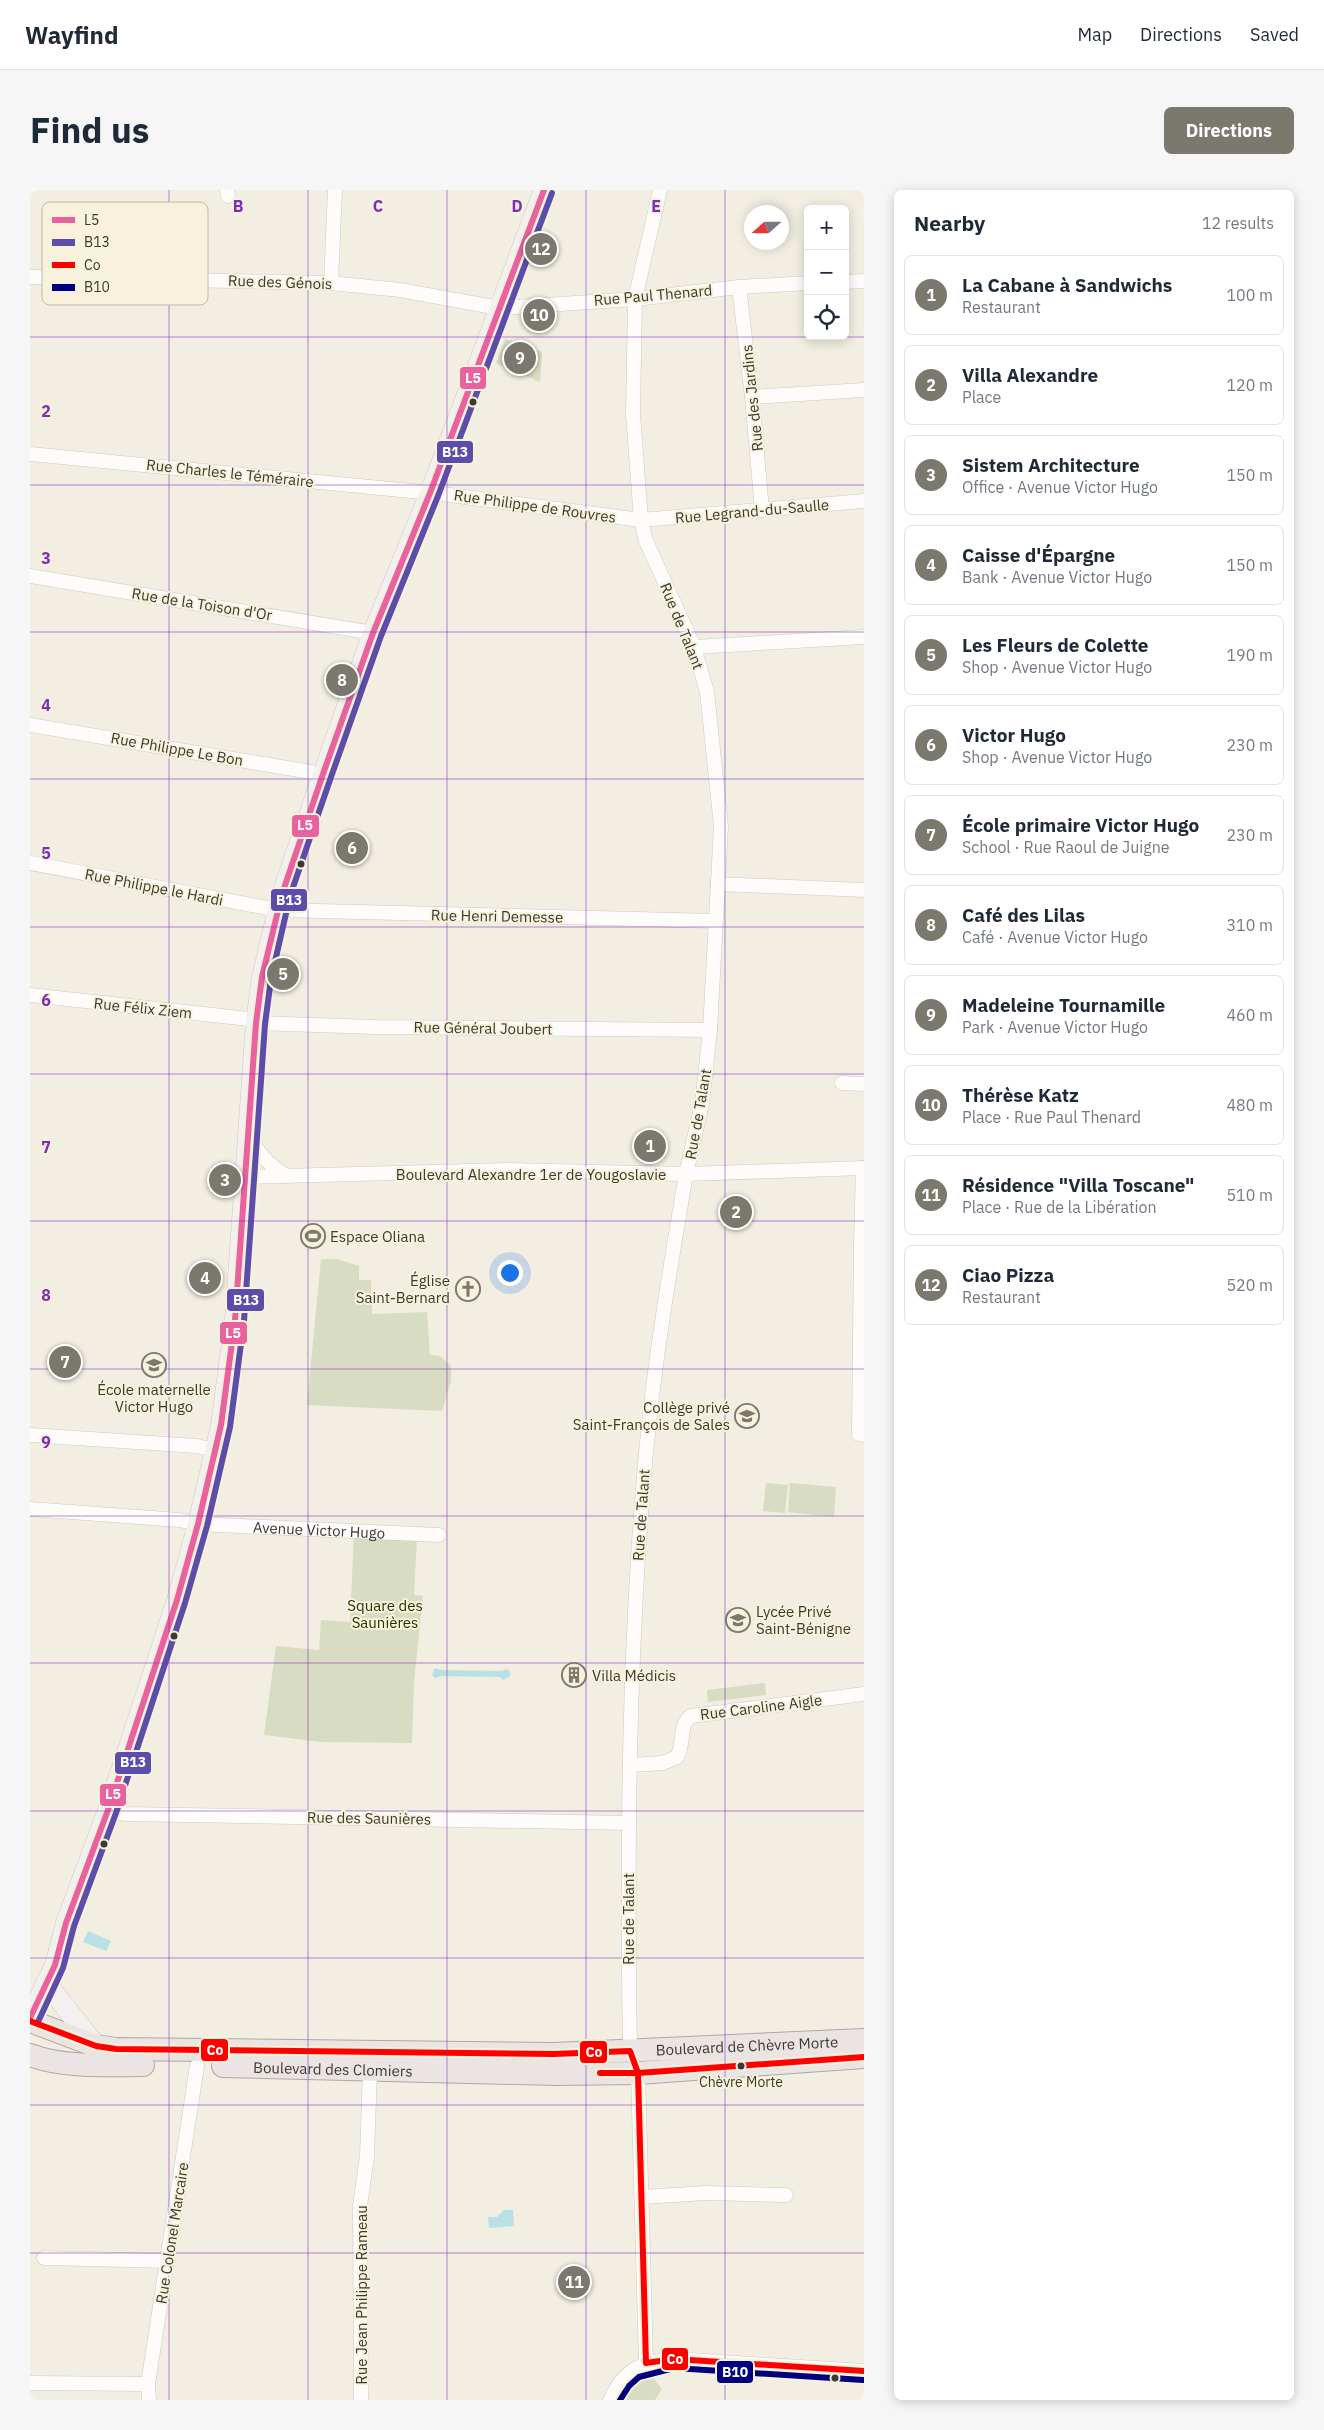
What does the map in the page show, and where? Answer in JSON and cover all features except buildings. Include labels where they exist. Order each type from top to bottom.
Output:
[{"type":"main road","points":[[30,2020],[38,1984],[66,1923],[108,1810],[177,1600],[198,1524],[221,1425],[235,1320],[256,1023],[262,977],[278,910],[323,774],[373,633],[430,493],[544,190]]},
{"type":"main road","points":[[38,1984],[106,2048]]},
{"type":"main road","name":"Boulevard des Clomiers","points":[[30,2020],[106,2048],[535,2054],[630,2051]]},
{"type":"main road","points":[[30,2039],[76,2050],[106,2048]]},
{"type":"main road","name":"Boulevard de Chèvre Morte","points":[[630,2051],[864,2040]]},
{"type":"main road","points":[[630,2051],[638,2072]]},
{"type":"main road","name":"Boulevard des Clomiers","points":[[30,2055],[44,2059],[79,2063],[556,2074],[638,2072]]},
{"type":"main road","name":"Boulevard de Chèvre Morte","points":[[638,2072],[864,2057]]},
{"type":"street","points":[[332,283],[336,190]]},
{"type":"street","name":"Rue de Talant","points":[[630,2051],[628,1886],[630,1765],[635,1613],[645,1458],[661,1330],[686,1174],[702,1104],[710,1030],[721,826],[707,692],[694,647],[646,541],[640,520],[634,414],[635,299],[660,190]]},
{"type":"street","name":"Rue des Génois","points":[[208,281],[332,283],[400,290],[499,308]]},
{"type":"street","points":[[849,282],[864,281]]},
{"type":"street","name":"Rue Paul Thenard","points":[[499,308],[635,299],[739,287],[804,283]]},
{"type":"street","name":"Rue des Jardins","points":[[739,287],[752,397],[762,510]]},
{"type":"street","points":[[752,397],[864,390]]},
{"type":"street","name":"Rue Charles le Téméraire","points":[[30,454],[430,493]]},
{"type":"street","name":"Rue Philippe de Rouvres","points":[[430,493],[640,520]]},
{"type":"street","name":"Rue Legrand-du-Saulle","points":[[640,520],[864,501]]},
{"type":"street","name":"Rue de la Toison d'Or","points":[[30,576],[373,633]]},
{"type":"street","points":[[694,647],[864,637]]},
{"type":"street","name":"Rue Philippe Le Bon","points":[[30,724],[323,774]]},
{"type":"street","name":"Rue Philippe le Hardi","points":[[30,863],[278,910]]},
{"type":"street","points":[[718,884],[864,890]]},
{"type":"street","name":"Rue Henri Demesse","points":[[278,910],[715,921]]},
{"type":"street","name":"Rue Félix Ziem","points":[[30,995],[249,1019],[256,1023]]},
{"type":"street","name":"Rue Général Joubert","points":[[256,1023],[375,1027],[710,1030]]},
{"type":"street","points":[[842,1083],[864,1084]]},
{"type":"street","points":[[249,1134],[255,1147],[264,1158],[274,1169],[287,1176]]},
{"type":"street","points":[[864,1168],[858,1434],[864,1435]]},
{"type":"street","name":"Boulevard Alexandre 1er de Yougoslavie","points":[[245,1177],[506,1170],[686,1174],[864,1168]]},
{"type":"street","points":[[30,1435],[197,1446],[214,1450]]},
{"type":"street","name":"Avenue Victor Hugo","points":[[30,1509],[179,1520],[198,1524],[440,1535]]},
{"type":"street","name":"Rue Caroline Aigle","points":[[630,1765],[663,1763],[677,1757],[681,1749],[684,1725],[691,1716],[864,1694]]},
{"type":"street","name":"Rue des Saunières","points":[[108,1810],[125,1814],[629,1824]]},
{"type":"street","name":"Rue Colonel Marcaire","points":[[148,2400],[148,2384],[197,2066]]},
{"type":"street","name":"Rue Jean Philippe Rameau","points":[[361,2400],[360,2206],[368,2156],[370,2070]]},
{"type":"street","points":[[638,2072],[646,2363]]},
{"type":"street","points":[[642,2197],[706,2193],[786,2195]]},
{"type":"street","points":[[44,2258],[168,2261]]},
{"type":"street","points":[[610,2400],[622,2378],[634,2368],[646,2363],[674,2359],[864,2370]]},
{"type":"street","points":[[30,2383],[148,2384]]},
{"type":"green space","points":[[505,339],[542,352],[540,382],[496,363]]},
{"type":"green space","points":[[321,1259],[337,1259],[359,1266],[359,1280],[371,1280],[372,1314],[427,1312],[430,1355],[440,1356],[451,1366],[451,1381],[442,1411],[307,1405]]},
{"type":"green space","points":[[766,1483],[788,1485],[785,1513],[763,1511]]},
{"type":"green space","points":[[790,1483],[836,1487],[834,1517],[788,1512]]},
{"type":"green space","name":"Square des Saunières","points":[[354,1534],[417,1538],[414,1595],[423,1596],[414,1682],[412,1743],[321,1742],[264,1735],[276,1646],[319,1650],[321,1620],[350,1622]]},
{"type":"green space","points":[[765,1683],[766,1695],[708,1702],[707,1690]]},
{"type":"green space","points":[[650,2374],[662,2389],[655,2400],[618,2400],[632,2383]]},
{"type":"water","points":[[435,1668],[442,1670],[500,1671],[507,1669],[510,1672],[510,1676],[503,1680],[500,1677],[442,1676],[435,1678],[432,1675]]},
{"type":"water","points":[[88,1931],[111,1941],[106,1951],[83,1942]]},
{"type":"water","points":[[504,2210],[513,2210],[514,2226],[489,2228],[488,2217],[497,2217]]},
{"type":"transit line","name":"L5","points":[[30,2018],[55,1965],[66,1923],[108,1810],[177,1600],[198,1524],[221,1425],[235,1320],[256,1023],[262,977],[282,894],[373,633],[430,493],[544,190]]},
{"type":"transit line","name":"B13","points":[[38,2022],[63,1968],[74,1926],[116,1813],[185,1603],[207,1526],[230,1427],[244,1321],[265,1024],[271,979],[290,896],[381,636],[438,496],[552,193]]},
{"type":"transit line","name":"Co","points":[[30,2021],[96,2046],[116,2049],[554,2054],[630,2051],[638,2073],[646,2363],[674,2359],[864,2371]]},
{"type":"transit line","name":"Co","points":[[600,2073],[638,2073],[864,2057]]},
{"type":"transit line","name":"B10","points":[[620,2400],[629,2386],[639,2377],[674,2368],[863,2380]]},
{"type":"place","name":"Ciao Pizza","points":[[541,249]]},
{"type":"place","name":"Thérèse Katz","points":[[539,315]]},
{"type":"place","name":"Madeleine Tournamille","points":[[520,358]]},
{"type":"place","name":"Café des Lilas","points":[[342,680]]},
{"type":"place","name":"Victor Hugo","points":[[352,848]]},
{"type":"place","name":"Les Fleurs de Colette","points":[[283,974]]},
{"type":"place","name":"La Cabane à Sandwichs","points":[[650,1146]]},
{"type":"place","name":"Sistem Architecture","points":[[225,1180]]},
{"type":"place","name":"Villa Alexandre","points":[[736,1212]]},
{"type":"place","name":"Espace Oliana","points":[[313,1236]]},
{"type":"place","name":"Caisse d'Épargne","points":[[205,1278]]},
{"type":"place","name":"Église Saint-Bernard","points":[[468,1289]]},
{"type":"place","name":"École primaire Victor Hugo","points":[[65,1362]]},
{"type":"place","name":"École maternelle Victor Hugo","points":[[154,1365]]},
{"type":"place","name":"Collège privé Saint-François de Sales","points":[[747,1416]]},
{"type":"place","name":"Lycée Privé Saint-Bénigne","points":[[738,1620]]},
{"type":"place","name":"Villa Médicis","points":[[574,1675]]},
{"type":"place","name":"Chèvre Morte","points":[[741,2066]]},
{"type":"place","name":"Résidence \"Villa Toscane\"","points":[[574,2282]]}]
